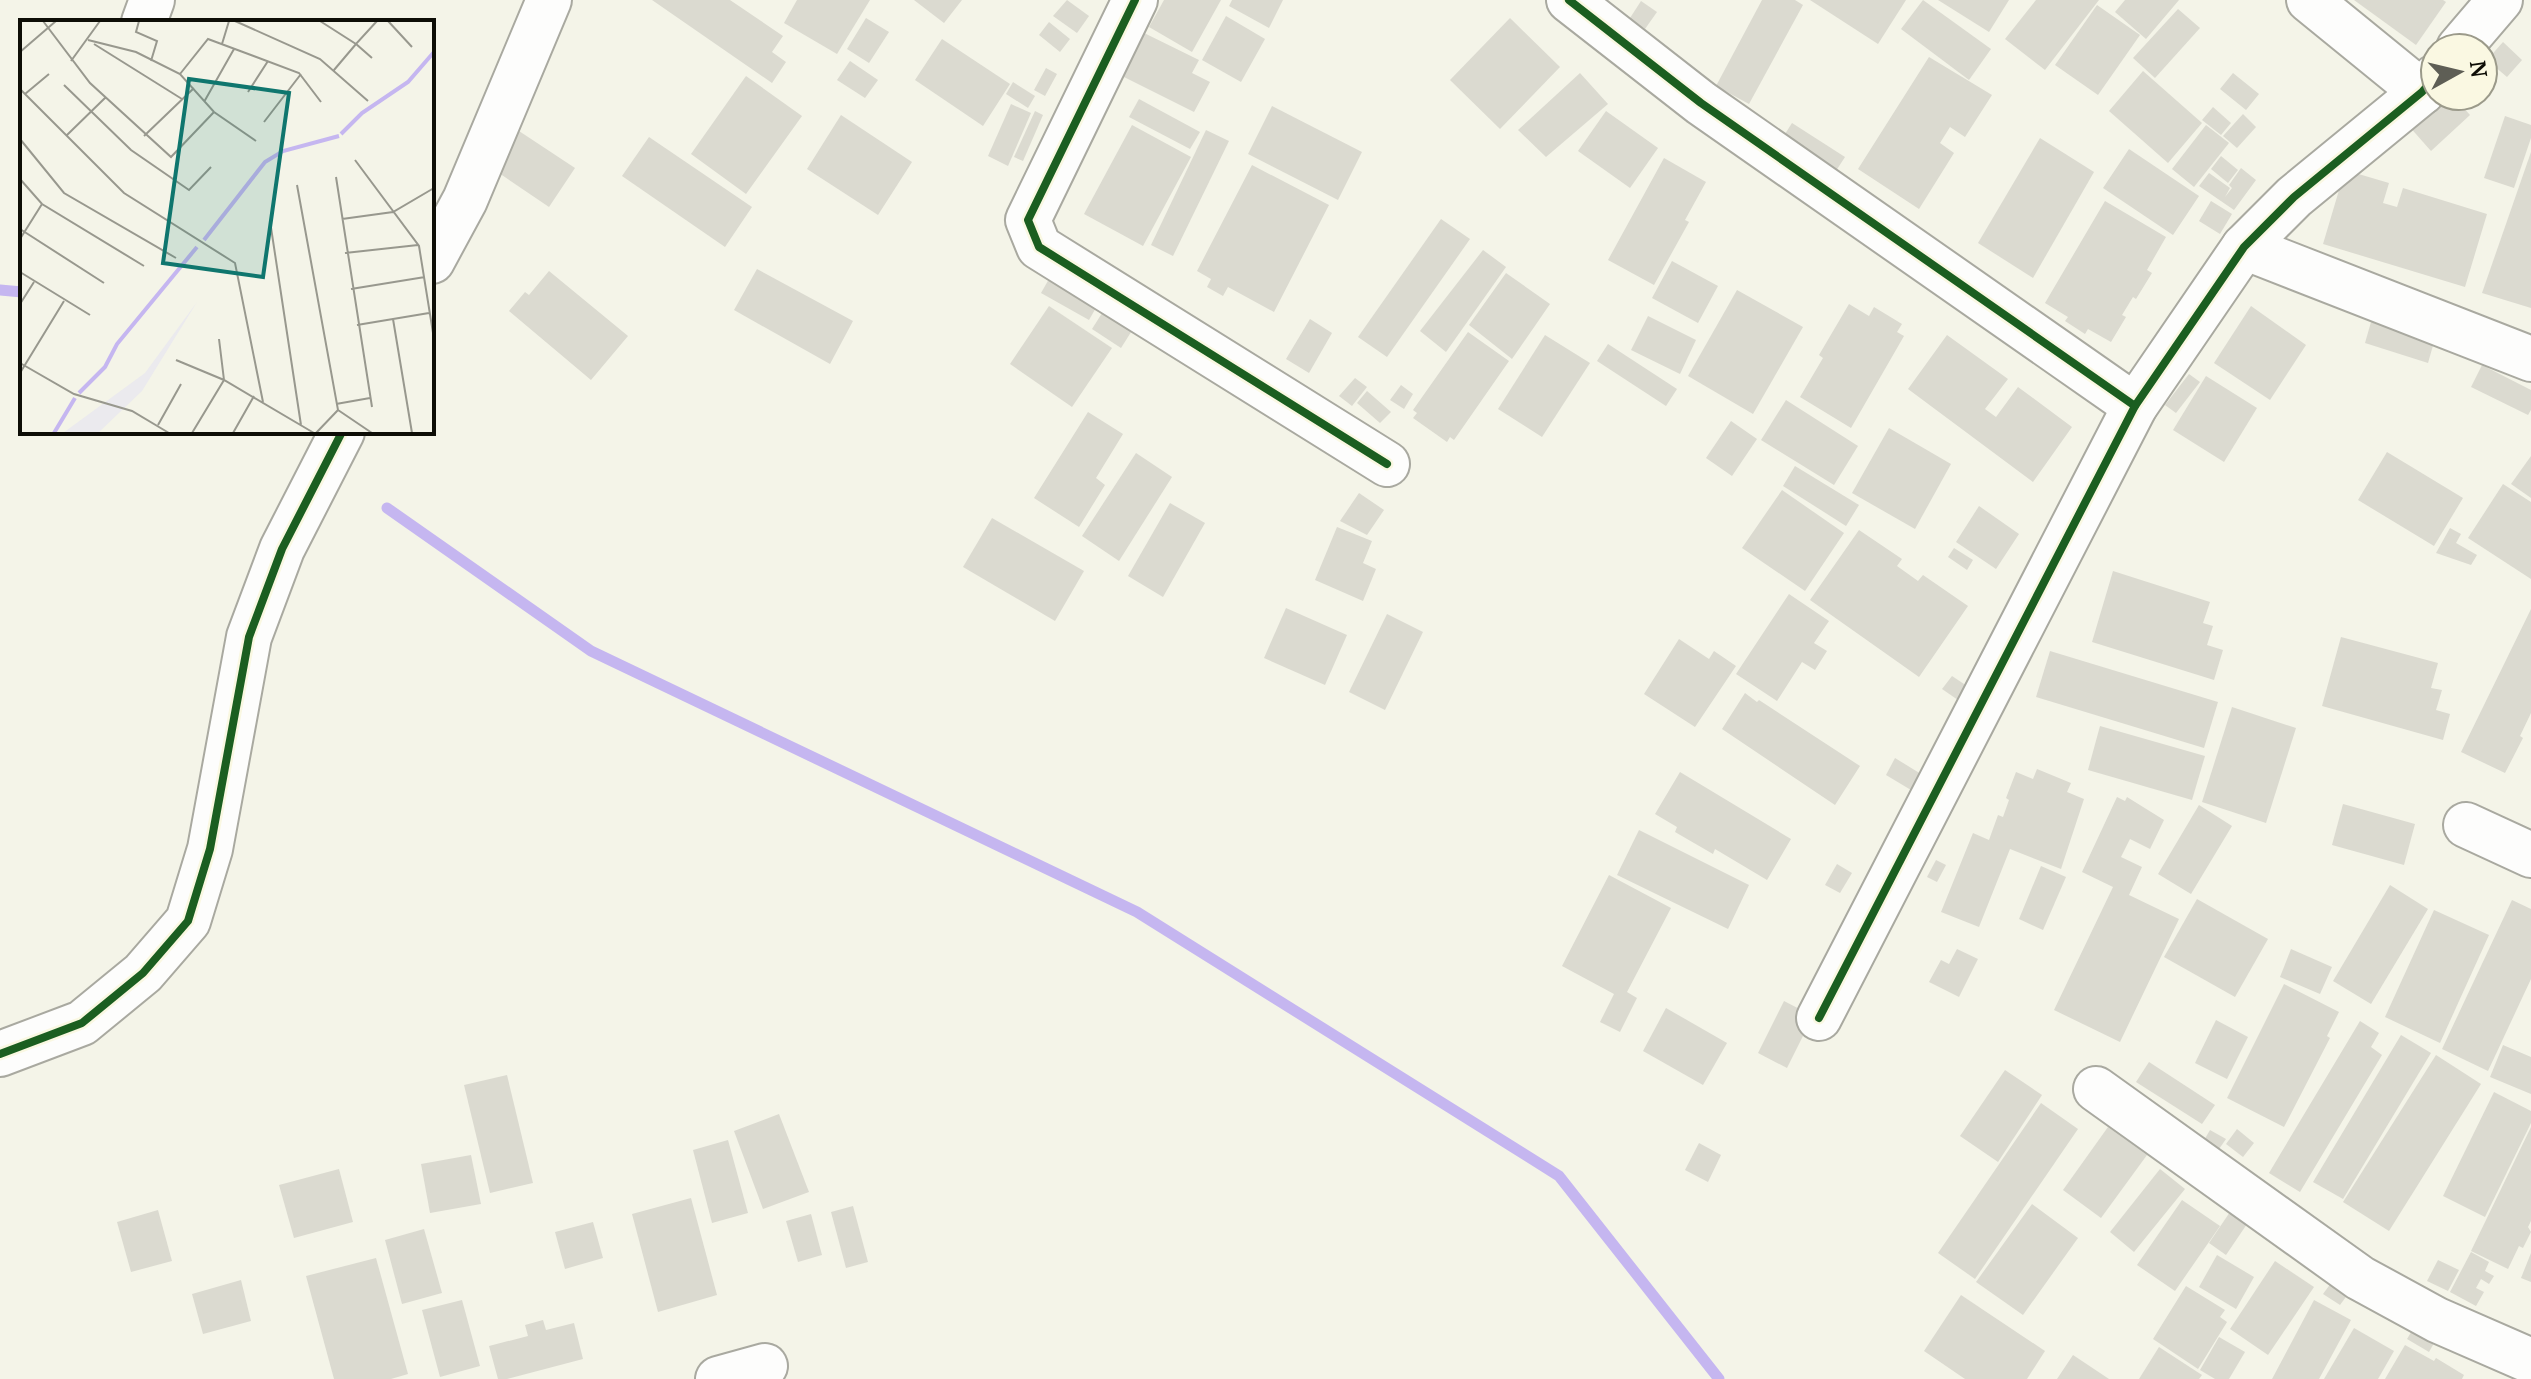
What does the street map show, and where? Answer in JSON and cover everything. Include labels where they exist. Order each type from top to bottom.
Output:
[{"type":"street","points":[[145,20],[152,0]]},
{"type":"street","points":[[434,257],[465,200],[549,0]]},
{"type":"street","points":[[1135,0],[1028,220],[1039,247],[1387,464]]},
{"type":"street","points":[[1569,0],[1701,103],[2135,406]]},
{"type":"street","points":[[2309,0],[2419,78]]},
{"type":"street","points":[[2473,32],[2500,0]]},
{"type":"street","points":[[1819,1018],[2135,406],[2244,247],[2294,197],[2419,92]]},
{"type":"street","points":[[2244,247],[2531,359]]},
{"type":"street","points":[[0,1054],[82,1023],[143,973],[188,921],[210,849],[249,637],[282,549],[341,434]]},
{"type":"street","points":[[2466,825],[2531,855]]},
{"type":"street","points":[[2096,1089],[2360,1278],[2437,1320],[2531,1361]]},
{"type":"street","points":[[718,1379],[765,1366]]},
{"type":"building","points":[[652,0],[730,0],[783,36],[772,52],[786,62],[772,83]]},
{"type":"building","points":[[797,0],[870,0],[837,54],[784,23]]},
{"type":"building","points":[[914,0],[962,0],[944,23]]},
{"type":"building","points":[[1067,0],[1089,16],[1077,33],[1053,16]]},
{"type":"building","points":[[1164,0],[1221,0],[1192,52],[1149,27]]},
{"type":"building","points":[[1232,0],[1283,0],[1269,28],[1229,6]]},
{"type":"building","points":[[1762,0],[1795,0],[1803,5],[1749,104],[1716,86]]},
{"type":"building","points":[[1810,0],[1906,0],[1878,44]]},
{"type":"building","points":[[1923,0],[1991,49],[1969,80],[1901,29]]},
{"type":"building","points":[[1938,0],[2009,0],[1989,32]]},
{"type":"building","points":[[2036,0],[2099,0],[2045,70],[2005,39]]},
{"type":"building","points":[[2125,0],[2179,0],[2146,39],[2115,12]]},
{"type":"building","points":[[2354,0],[2446,2],[2425,32],[2419,32],[2416,45]]},
{"type":"building","points":[[1641,1],[1657,12],[1645,29],[1630,18]]},
{"type":"building","points":[[2097,5],[2140,35],[2098,95],[2055,65]]},
{"type":"building","points":[[2178,9],[2200,28],[2155,78],[2133,58]]},
{"type":"building","points":[[1226,16],[1265,39],[1241,82],[1202,60]]},
{"type":"building","points":[[866,18],[889,32],[869,63],[847,49]]},
{"type":"building","points":[[1510,18],[1560,67],[1500,129],[1450,80]]},
{"type":"building","points":[[1049,22],[1070,39],[1060,52],[1039,35]]},
{"type":"building","points":[[1138,30],[1199,60],[1192,73],[1210,82],[1194,112],[1116,73]]},
{"type":"building","points":[[942,39],[1010,84],[983,126],[915,80]]},
{"type":"building","points":[[2503,42],[2522,60],[2507,77],[2499,70],[2499,46]]},
{"type":"building","points":[[1929,57],[1992,95],[1965,137],[1950,127],[1940,143],[1954,153],[1919,209],[1858,169]]},
{"type":"building","points":[[850,61],[878,80],[865,98],[837,80]]},
{"type":"building","points":[[1046,68],[1057,74],[1045,96],[1034,90]]},
{"type":"building","points":[[2143,71],[2202,123],[2168,163],[2109,111]]},
{"type":"building","points":[[1580,73],[1608,104],[1546,157],[1518,130]]},
{"type":"building","points":[[2233,73],[2259,94],[2246,110],[2220,89]]},
{"type":"building","points":[[746,76],[802,116],[746,194],[691,154]]},
{"type":"building","points":[[1013,82],[1035,96],[1028,108],[1006,94]]},
{"type":"building","points":[[1139,99],[1200,132],[1190,149],[1129,117]]},
{"type":"building","points":[[1011,104],[1031,113],[1008,166],[988,156]]},
{"type":"building","points":[[1272,106],[1362,152],[1338,200],[1248,154]]},
{"type":"building","points":[[2213,107],[2231,123],[2221,135],[2202,120]]},
{"type":"building","points":[[1035,111],[1043,115],[1023,161],[1014,157]]},
{"type":"building","points":[[1606,111],[1658,148],[1630,188],[1578,151]]},
{"type":"building","points":[[2422,112],[2467,112],[2470,115],[2431,151],[2408,125]]},
{"type":"building","points":[[2243,114],[2256,127],[2237,148],[2223,136]]},
{"type":"building","points":[[841,115],[912,162],[878,215],[807,169]]},
{"type":"building","points":[[2505,116],[2531,125],[2531,138],[2514,188],[2484,178]]},
{"type":"building","points":[[1792,123],[1845,157],[1830,180],[1778,145]]},
{"type":"building","points":[[1132,125],[1191,157],[1143,246],[1084,214]]},
{"type":"building","points":[[2206,125],[2229,143],[2194,187],[2172,169]]},
{"type":"building","points":[[1206,130],[1229,141],[1173,256],[1151,245]]},
{"type":"building","points":[[519,131],[575,168],[549,207],[493,169]]},
{"type":"building","points":[[649,137],[752,207],[725,247],[622,176]]},
{"type":"building","points":[[2040,138],[2094,172],[2033,278],[1978,243]]},
{"type":"building","points":[[2129,149],[2199,196],[2173,235],[2103,188]]},
{"type":"building","points":[[2531,152],[2531,308],[2482,293]]},
{"type":"building","points":[[2221,156],[2238,170],[2228,183],[2211,169]]},
{"type":"building","points":[[1664,158],[1706,182],[1685,220],[1689,222],[1654,285],[1608,260]]},
{"type":"building","points":[[1252,165],[1329,205],[1274,312],[1228,287],[1223,296],[1207,287],[1211,279],[1197,271]]},
{"type":"building","points":[[2241,168],[2256,180],[2234,210],[2199,186],[2209,173],[2230,188],[2225,197],[2232,188],[2229,185]]},
{"type":"building","points":[[2345,170],[2389,183],[2383,203],[2397,207],[2403,188],[2487,214],[2465,287],[2323,244]]},
{"type":"building","points":[[2105,201],[2166,237],[2147,270],[2152,273],[2122,315],[2126,317],[2111,342],[2088,329],[2085,334],[2065,321],[2068,317],[2045,303]]},
{"type":"building","points":[[2211,201],[2232,214],[2220,234],[2199,221]]},
{"type":"building","points":[[1441,219],[1470,239],[1387,357],[1358,337]]},
{"type":"building","points":[[1483,250],[1506,267],[1446,352],[1420,331]]},
{"type":"building","points":[[1672,261],[1718,286],[1698,323],[1652,298]]},
{"type":"building","points":[[757,269],[853,321],[830,364],[734,310]]},
{"type":"building","points":[[549,271],[628,336],[591,380],[509,311],[525,292],[529,295]]},
{"type":"building","points":[[1506,273],[1550,304],[1512,359],[1469,325]]},
{"type":"building","points":[[1049,279],[1097,306],[1089,320],[1041,293]]},
{"type":"building","points":[[1737,290],[1803,327],[1753,414],[1688,376]]},
{"type":"building","points":[[1849,304],[1869,316],[1874,307],[1902,324],[1897,332],[1904,336],[1851,428],[1800,397],[1823,358],[1819,355]]},
{"type":"building","points":[[1049,306],[1112,348],[1072,407],[1010,364]]},
{"type":"building","points":[[2251,306],[2306,345],[2270,400],[2214,363]]},
{"type":"building","points":[[1104,310],[1133,329],[1121,348],[1092,329]]},
{"type":"building","points":[[1648,316],[1696,340],[1680,374],[1631,350]]},
{"type":"building","points":[[1310,319],[1332,333],[1309,373],[1286,359]]},
{"type":"building","points":[[2371,322],[2434,342],[2428,363],[2365,343]]},
{"type":"building","points":[[1468,332],[1509,361],[1454,440],[1450,437],[1447,442],[1413,418],[1417,413],[1413,410]]},
{"type":"building","points":[[1545,335],[1590,363],[1542,437],[1498,409]]},
{"type":"building","points":[[1947,335],[2008,379],[1985,409],[1996,417],[2018,387],[2072,427],[2033,482],[1908,389]]},
{"type":"building","points":[[1608,344],[1677,389],[1666,406],[1597,361]]},
{"type":"building","points":[[2482,365],[2531,390],[2528,415],[2471,387]]},
{"type":"building","points":[[2189,374],[2200,382],[2176,413],[2165,405]]},
{"type":"building","points":[[2206,376],[2257,408],[2224,462],[2173,430]]},
{"type":"building","points":[[1355,378],[1367,387],[1352,406],[1339,396]]},
{"type":"building","points":[[1401,385],[1413,394],[1404,409],[1390,400]]},
{"type":"building","points":[[1367,391],[1391,412],[1380,423],[1357,403]]},
{"type":"building","points":[[1786,400],[1858,446],[1834,485],[1761,440]]},
{"type":"building","points":[[1088,412],[1123,434],[1096,478],[1105,485],[1079,527],[1034,498]]},
{"type":"building","points":[[1731,421],[1757,439],[1732,476],[1706,458]]},
{"type":"building","points":[[1889,428],[1951,464],[1915,529],[1852,493]]},
{"type":"building","points":[[2387,452],[2463,498],[2434,546],[2358,500]]},
{"type":"building","points":[[1136,453],[1172,477],[1119,561],[1082,536]]},
{"type":"building","points":[[2531,456],[2531,498],[2511,484]]},
{"type":"building","points":[[1795,466],[1859,505],[1846,526],[1783,486]]},
{"type":"building","points":[[2503,484],[2531,502],[2531,579],[2468,538]]},
{"type":"building","points":[[1782,490],[1844,533],[1805,591],[1742,548]]},
{"type":"building","points":[[1359,493],[1384,510],[1367,535],[1340,521]]},
{"type":"building","points":[[1170,503],[1205,523],[1163,597],[1128,576]]},
{"type":"building","points":[[1979,506],[2019,534],[1996,569],[1956,542]]},
{"type":"building","points":[[992,518],[1084,571],[1055,621],[963,567]]},
{"type":"building","points":[[1337,527],[1372,541],[1363,563],[1376,569],[1363,601],[1315,580]]},
{"type":"building","points":[[2450,528],[2461,534],[2456,543],[2477,555],[2471,565],[2436,553]]},
{"type":"building","points":[[1859,530],[1902,559],[1897,566],[1918,581],[1923,575],[1968,606],[1919,677],[1810,600]]},
{"type":"building","points":[[1954,548],[1973,560],[1967,570],[1948,557]]},
{"type":"building","points":[[2113,571],[2210,602],[2203,623],[2213,626],[2207,645],[2223,650],[2214,680],[2092,642]]},
{"type":"building","points":[[1789,594],[1829,621],[1814,643],[1827,651],[1815,670],[1802,662],[1777,701],[1736,674]]},
{"type":"building","points":[[1286,608],[1347,635],[1325,685],[1264,658]]},
{"type":"building","points":[[2531,609],[2531,713],[2520,736],[2523,738],[2505,773],[2461,752]]},
{"type":"building","points":[[1387,614],[1423,632],[1385,710],[1349,692]]},
{"type":"building","points":[[2341,637],[2438,663],[2431,688],[2442,690],[2436,710],[2450,714],[2443,740],[2322,706]]},
{"type":"building","points":[[1679,639],[1709,659],[1714,651],[1736,666],[1695,727],[1644,694]]},
{"type":"building","points":[[2050,651],[2218,702],[2204,748],[2036,697]]},
{"type":"building","points":[[1952,676],[1967,686],[1958,700],[1942,689]]},
{"type":"building","points":[[1745,693],[1860,766],[1835,805],[1722,729]]},
{"type":"building","points":[[2232,707],[2296,728],[2266,823],[2202,802]]},
{"type":"building","points":[[2100,726],[2205,756],[2192,800],[2088,770]]},
{"type":"building","points":[[1895,758],[1921,774],[1911,790],[1886,775]]},
{"type":"building","points":[[2037,769],[2071,783],[2067,792],[2084,799],[2061,869],[2010,849],[1979,927],[1941,912],[1973,833],[1989,840],[1998,815],[2003,817],[2016,772],[2033,779]]},
{"type":"building","points":[[1680,772],[1791,839],[1767,880],[1715,849],[1713,854],[1675,832],[1677,827],[1655,814]]},
{"type":"building","points":[[2117,797],[2125,801],[2127,797],[2164,820],[2150,849],[2130,839],[2121,857],[2142,867],[2129,895],[2179,919],[2120,1042],[2054,1010],[2113,887],[2082,872]]},
{"type":"building","points":[[2343,804],[2415,824],[2404,865],[2332,845]]},
{"type":"building","points":[[2199,805],[2232,826],[2191,894],[2158,874]]},
{"type":"building","points":[[1639,830],[1749,885],[1728,929],[1617,875]]},
{"type":"building","points":[[1936,860],[1946,865],[1937,882],[1927,877]]},
{"type":"building","points":[[1837,864],[1852,873],[1840,893],[1825,885]]},
{"type":"building","points":[[2041,866],[2066,877],[2043,930],[2019,919]]},
{"type":"building","points":[[1609,875],[1671,908],[1627,992],[1637,998],[1620,1032],[1600,1022],[1614,994],[1562,966]]},
{"type":"building","points":[[2390,885],[2428,909],[2371,1004],[2333,981]]},
{"type":"building","points":[[2197,899],[2268,939],[2235,997],[2164,957]]},
{"type":"building","points":[[2512,900],[2531,909],[2531,979],[2488,1071],[2442,1049]]},
{"type":"building","points":[[2434,910],[2489,935],[2440,1043],[2385,1017]]},
{"type":"building","points":[[1957,949],[1978,959],[1959,997],[1929,982],[1941,960],[1949,964]]},
{"type":"building","points":[[2291,949],[2332,967],[2320,994],[2280,977]]},
{"type":"building","points":[[2284,984],[2339,1012],[2327,1036],[2330,1038],[2284,1127],[2227,1098]]},
{"type":"building","points":[[1784,1001],[1813,1016],[1787,1068],[1758,1053]]},
{"type":"building","points":[[1666,1008],[1727,1043],[1703,1085],[1643,1051]]},
{"type":"building","points":[[2216,1020],[2248,1037],[2227,1079],[2195,1063]]},
{"type":"building","points":[[2360,1021],[2379,1033],[2371,1047],[2382,1055],[2300,1192],[2269,1173]]},
{"type":"building","points":[[2401,1035],[2431,1053],[2343,1199],[2313,1182]]},
{"type":"building","points":[[2503,1045],[2531,1057],[2531,1094],[2490,1077]]},
{"type":"building","points":[[2436,1055],[2481,1084],[2389,1231],[2343,1202]]},
{"type":"building","points":[[2149,1062],[2215,1105],[2202,1124],[2136,1082]]},
{"type":"building","points":[[2005,1070],[2042,1095],[1998,1162],[1960,1136]]},
{"type":"building","points":[[507,1075],[533,1183],[490,1193],[464,1085]]},
{"type":"building","points":[[2494,1092],[2531,1111],[2531,1123],[2485,1217],[2443,1196]]},
{"type":"building","points":[[2041,1103],[2078,1129],[1975,1279],[1938,1253]]},
{"type":"building","points":[[779,1114],[809,1192],[763,1209],[734,1131]]},
{"type":"building","points":[[2108,1127],[2147,1155],[2101,1218],[2063,1190]]},
{"type":"building","points":[[2531,1127],[2531,1221],[2528,1227],[2531,1232],[2523,1248],[2519,1246],[2508,1269],[2471,1251]]},
{"type":"building","points":[[2237,1129],[2254,1143],[2243,1157],[2226,1144]]},
{"type":"building","points":[[2210,1130],[2226,1139],[2217,1152],[2203,1142]]},
{"type":"building","points":[[728,1140],[748,1213],[712,1223],[693,1150]]},
{"type":"building","points":[[1699,1143],[1721,1155],[1708,1182],[1685,1170]]},
{"type":"building","points":[[471,1155],[481,1204],[430,1213],[421,1164]]},
{"type":"building","points":[[339,1169],[353,1222],[294,1238],[279,1185]]},
{"type":"building","points":[[2160,1169],[2185,1189],[2134,1252],[2110,1232]]},
{"type":"building","points":[[691,1198],[717,1295],[658,1312],[632,1214]]},
{"type":"building","points":[[2182,1200],[2220,1226],[2175,1291],[2137,1265]]},
{"type":"building","points":[[2032,1204],[2078,1238],[2023,1315],[1976,1282]]},
{"type":"building","points":[[853,1206],[868,1262],[846,1268],[831,1212]]},
{"type":"building","points":[[158,1210],[172,1261],[131,1272],[117,1222]]},
{"type":"building","points":[[2230,1212],[2247,1224],[2226,1255],[2209,1243]]},
{"type":"building","points":[[811,1214],[822,1255],[798,1262],[786,1221]]},
{"type":"building","points":[[593,1222],[603,1258],[565,1269],[555,1232]]},
{"type":"building","points":[[424,1229],[442,1293],[402,1304],[385,1240]]},
{"type":"building","points":[[2471,1252],[2489,1262],[2485,1271],[2494,1276],[2489,1284],[2481,1279],[2476,1288],[2484,1292],[2476,1306],[2450,1292]]},
{"type":"building","points":[[2531,1253],[2531,1282],[2521,1278]]},
{"type":"building","points":[[2217,1255],[2254,1277],[2236,1309],[2199,1287]]},
{"type":"building","points":[[376,1258],[408,1374],[391,1379],[334,1379],[306,1276]]},
{"type":"building","points":[[2438,1260],[2459,1270],[2448,1291],[2427,1281]]},
{"type":"building","points":[[2275,1261],[2314,1287],[2268,1355],[2230,1329]]},
{"type":"building","points":[[2334,1279],[2351,1290],[2340,1305],[2323,1294]]},
{"type":"building","points":[[241,1280],[251,1321],[203,1334],[192,1294]]},
{"type":"building","points":[[2186,1286],[2225,1310],[2220,1317],[2227,1322],[2198,1369],[2153,1339]]},
{"type":"building","points":[[1961,1295],[2045,1351],[2027,1379],[1965,1379],[1924,1351]]},
{"type":"building","points":[[462,1300],[480,1366],[440,1377],[422,1310]]},
{"type":"building","points":[[2314,1300],[2351,1320],[2319,1379],[2272,1379]]},
{"type":"building","points":[[543,1320],[546,1330],[574,1323],[583,1359],[498,1379],[489,1346],[528,1336],[525,1325]]},
{"type":"building","points":[[2416,1324],[2438,1336],[2429,1352],[2407,1339]]},
{"type":"building","points":[[2354,1328],[2394,1351],[2378,1379],[2324,1379]]},
{"type":"building","points":[[2219,1337],[2245,1352],[2229,1379],[2215,1379],[2200,1370]]},
{"type":"building","points":[[2405,1345],[2434,1361],[2436,1358],[2464,1375],[2462,1379],[2385,1379]]},
{"type":"building","points":[[2159,1347],[2202,1375],[2199,1379],[2139,1379]]},
{"type":"building","points":[[2073,1355],[2109,1379],[2057,1379]]},
{"type":"waterway","points":[[0,290],[20,292]]},
{"type":"waterway","points":[[387,508],[591,651],[1137,912],[1559,1176],[1719,1379]]},
{"type":"cycle path","points":[[1135,0],[1028,220],[1039,247],[1387,464]]},
{"type":"cycle path","points":[[1569,0],[1701,103],[2135,406]]},
{"type":"cycle path","points":[[1819,1018],[2135,406],[2244,247],[2294,197],[2419,94]]},
{"type":"cycle path","points":[[0,1054],[82,1023],[143,973],[188,921],[210,849],[249,637],[282,549],[341,434]]}]
